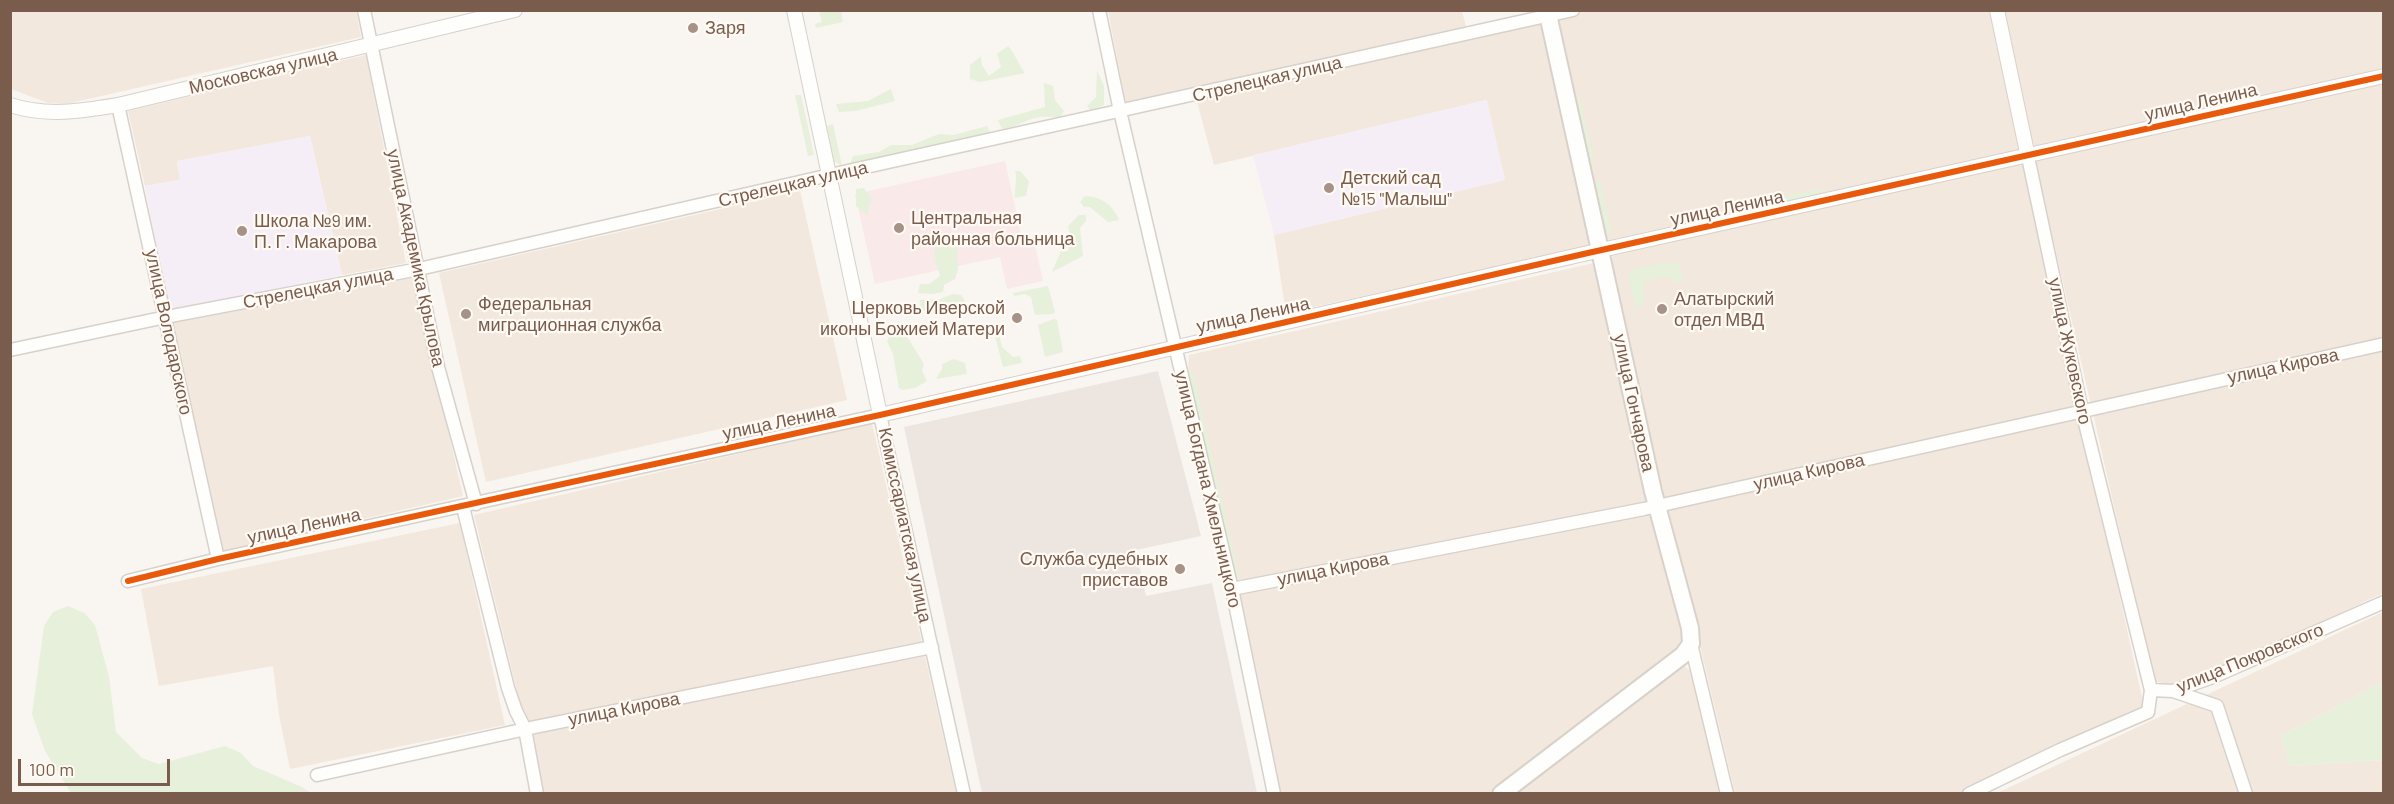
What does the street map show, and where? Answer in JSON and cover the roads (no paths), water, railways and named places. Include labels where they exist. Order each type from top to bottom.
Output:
[{"type":"main road","name":"улица Гончарова","points":[[1548,13],[1657,506],[1690,628],[1691,644]]},
{"type":"main road","points":[[1501,794],[1683,655],[1691,644]]},
{"type":"street","name":"улица Академика Крылова","points":[[364,10],[508,688],[525,729],[537,794]]},
{"type":"street","name":"Московская улица","points":[[10,105],[48,112],[75,112],[118,105],[515,10]]},
{"type":"street","name":"Комиссариатская улица","points":[[794,10],[964,794]]},
{"type":"street","name":"улица Богдана Хмельницкого","points":[[1099,10],[1120,111],[1232,589],[1274,794]]},
{"type":"street","name":"Стрелецкая улица","points":[[10,350],[166,317],[419,269],[1548,13],[1573,10]]},
{"type":"street","name":"улица Жуковского","points":[[1997,10],[2082,411],[2151,690]]},
{"type":"street","name":"улица Ленина","points":[[128,581],[218,559],[880,415],[1601,250],[2028,157],[2384,76]]},
{"type":"street","name":"улица Володарского","points":[[118,105],[218,559]]},
{"type":"street","name":"улица Кирова","points":[[1232,589],[1657,506],[2384,344]]},
{"type":"street","name":"улица Покровского","points":[[1969,794],[2060,750],[2148,712],[2151,690],[2173,691],[2213,677],[2384,602]]},
{"type":"street","name":"улица Гончарова","points":[[1691,644],[1727,794]]},
{"type":"street","name":"улица Кирова","points":[[317,775],[525,729],[932,647]]},
{"type":"street","points":[[2173,691],[2217,706],[2246,794]]},
{"type":"place","name":"Заря","points":[[693,28]]},
{"type":"place","name":"Детский сад №15 \"Малыш\"","points":[[1329,188]]},
{"type":"place","name":"Центральная районная больница","points":[[899,228]]},
{"type":"place","name":"Школа №9 им. П. Г. Макарова","points":[[242,231]]},
{"type":"place","name":"Алатырский отдел МВД","points":[[1662,309]]},
{"type":"place","name":"Федеральная миграционная служба","points":[[466,314]]},
{"type":"place","name":"Церковь Иверской иконы Божией Матери","points":[[1017,318]]},
{"type":"place","name":"Служба судебных приставов","points":[[1180,569]]}]
